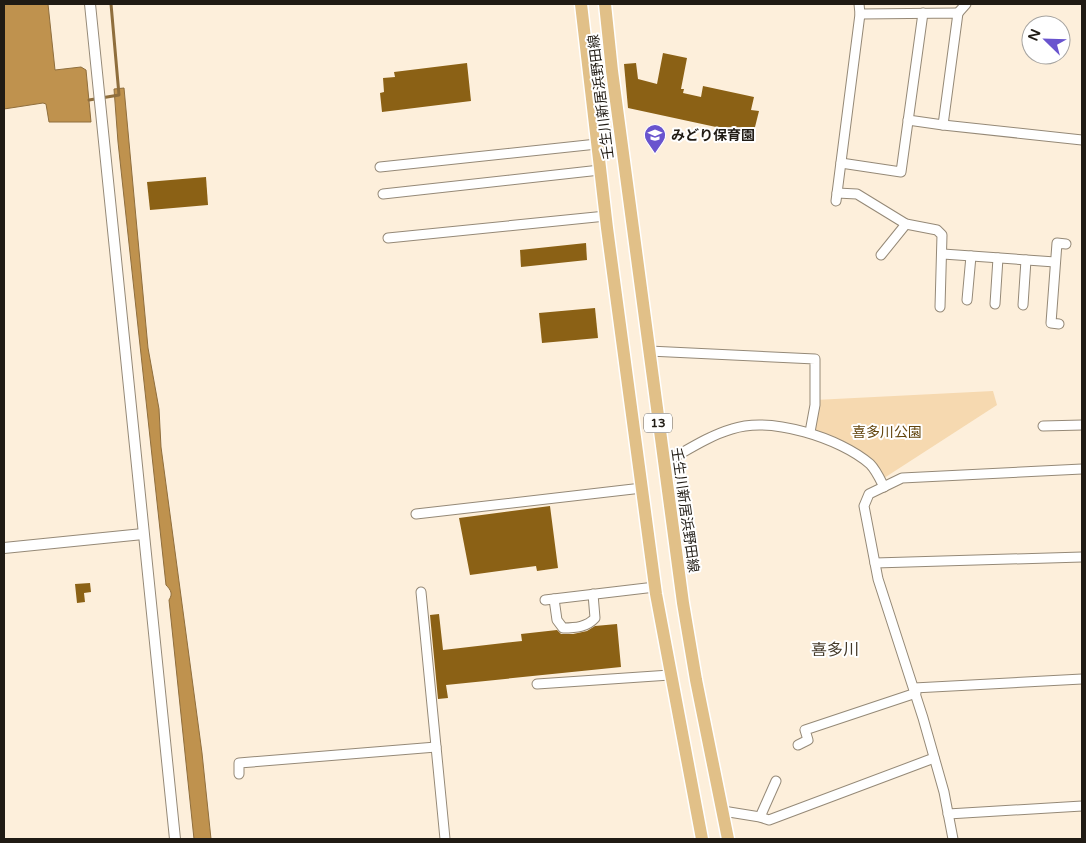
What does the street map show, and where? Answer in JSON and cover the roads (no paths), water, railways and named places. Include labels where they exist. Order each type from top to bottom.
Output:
[{"type":"main road","name":"壬生川新居浜野田線","points":[[582,4],[600,170],[655,587],[702,839]]},
{"type":"main road","name":"壬生川新居浜野田線","points":[[605,4],[649,351],[691,651],[728,839]]},
{"type":"street","points":[[90,4],[143,534],[176,839]]},
{"type":"street","points":[[859,4],[860,14],[837,197],[857,194],[906,224],[937,230],[942,235],[940,307]]},
{"type":"street","points":[[943,125],[958,13],[966,4]]},
{"type":"street","points":[[841,163],[901,172],[923,13]]},
{"type":"street","points":[[860,14],[958,13]]},
{"type":"street","points":[[908,120],[1082,140]]},
{"type":"street","points":[[380,168],[597,144]]},
{"type":"street","points":[[383,194],[600,170]]},
{"type":"street","points":[[388,238],[606,216]]},
{"type":"street","points":[[881,254],[906,224]]},
{"type":"street","points":[[1059,324],[1051,323],[1055,262],[1057,244],[1066,244]]},
{"type":"street","points":[[942,254],[1055,262]]},
{"type":"street","points":[[967,300],[971,256]]},
{"type":"street","points":[[995,304],[998,258]]},
{"type":"street","points":[[1023,305],[1026,260]]},
{"type":"street","points":[[649,351],[815,359],[815,405],[810,432]]},
{"type":"street","points":[[1043,426],[1082,425]]},
{"type":"street","points":[[664,463],[734,428],[752,426],[810,432],[827,438],[870,464],[884,487]]},
{"type":"street","points":[[953,839],[934,758],[915,691],[886,607],[864,506],[869,494],[902,478],[1082,469]]},
{"type":"street","points":[[416,514],[642,488]]},
{"type":"street","points":[[4,548],[143,534]]},
{"type":"street","points":[[875,563],[1082,557]]},
{"type":"street","points":[[545,600],[655,587]]},
{"type":"street","points":[[421,592],[445,839]]},
{"type":"street","points":[[554,599],[557,620],[563,628],[572,628],[589,624],[595,618],[593,594]]},
{"type":"street","points":[[537,684],[670,675]]},
{"type":"street","points":[[798,744],[808,740],[805,730],[915,691],[1082,679]]},
{"type":"street","points":[[239,774],[239,763],[436,747]]},
{"type":"street","points":[[723,811],[768,820],[934,758]]},
{"type":"street","points":[[760,817],[776,781]]},
{"type":"street","points":[[948,814],[1082,806]]},
{"type":"waterway","points":[[89,100],[119,95],[111,4]]},
{"type":"place","name":"みどり保育園","points":[[655,154]]},
{"type":"district","name":"喜多川","points":[[835,650]]},
{"type":"park label","name":"喜多川公園","points":[[887,432]]}]
